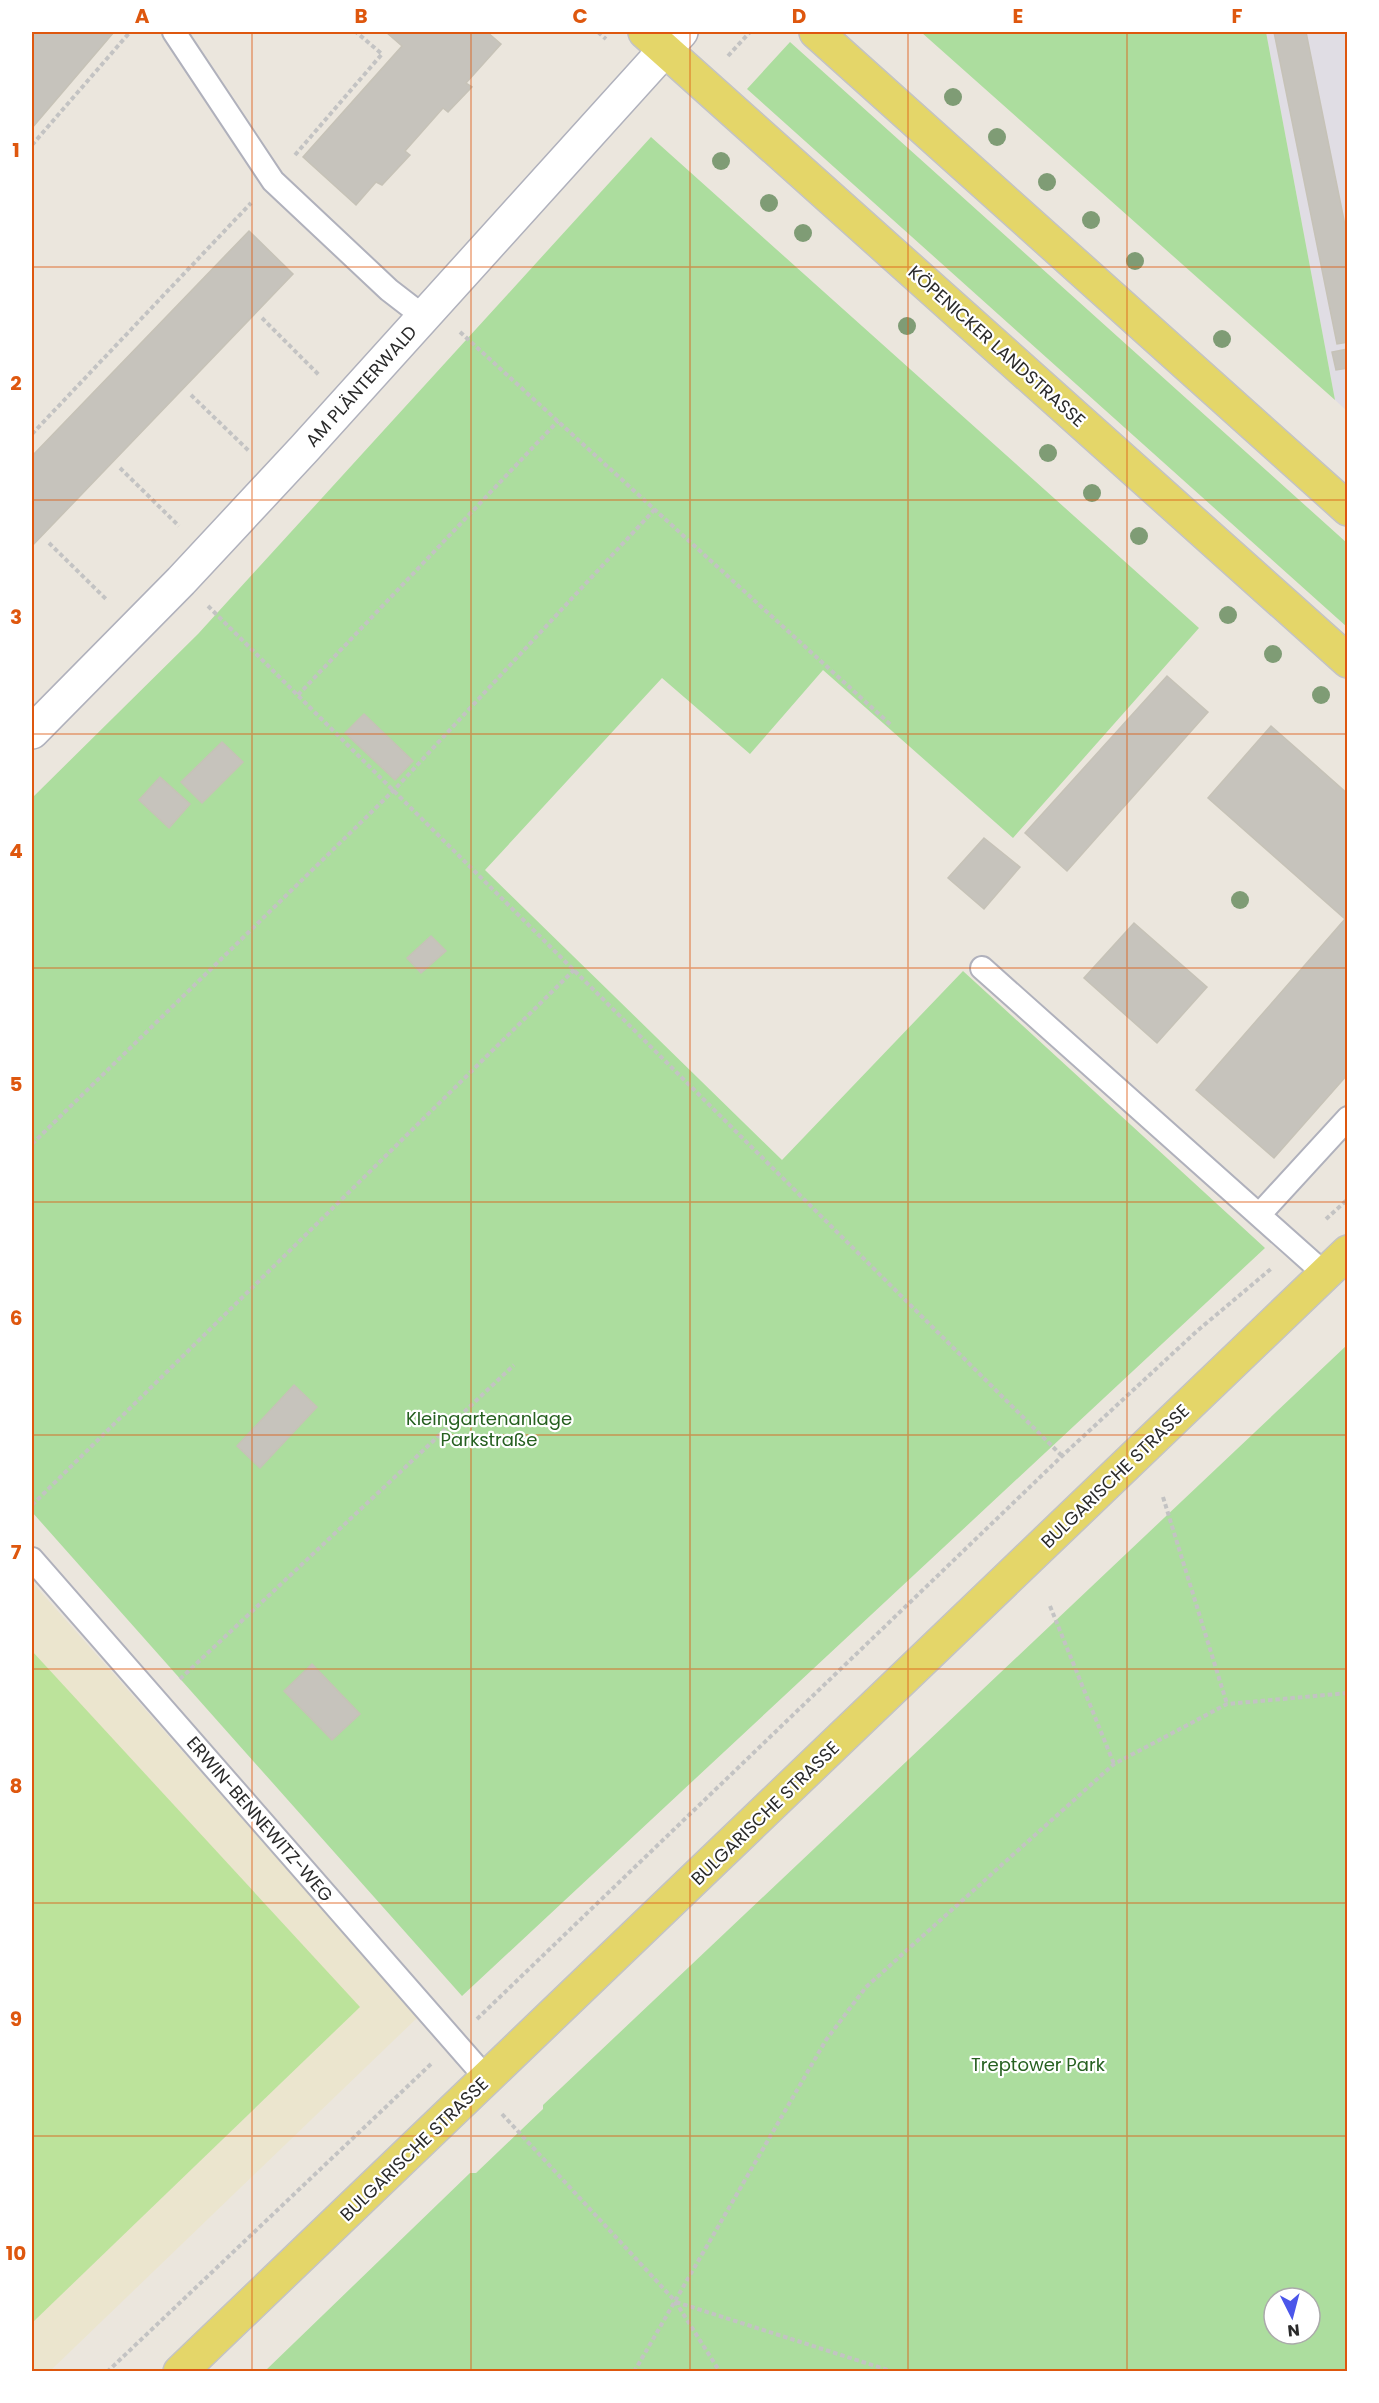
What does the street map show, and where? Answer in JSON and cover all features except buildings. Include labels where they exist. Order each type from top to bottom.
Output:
[{"type":"main road","points":[[816,32],[1347,508]]},
{"type":"main road","name":"KÖPENICKER LANDSTRASSE","points":[[664,38],[1347,661]]},
{"type":"main road","name":"BULGARISCHE STRASSE","points":[[180,2372],[1336,1263]]},
{"type":"street","name":"AM PLÄNTERWALD","points":[[32,732],[181,581],[424,317],[664,38]]},
{"type":"lane","points":[[174,32],[273,181],[389,290],[424,317]]},
{"type":"lane","points":[[982,968],[1296,1247],[1336,1263]]},
{"type":"lane","points":[[1259,1215],[1347,1118]]},
{"type":"lane","name":"ERWIN-BENNEWITZ-WEG","points":[[32,1559],[487,2079]]},
{"type":"path","points":[[32,145],[130,32]]},
{"type":"path","points":[[290,161],[382,54],[356,32]]},
{"type":"path","points":[[598,32],[606,39]]},
{"type":"path","points":[[727,57],[750,32]]},
{"type":"path","points":[[32,434],[273,181]]},
{"type":"path","points":[[424,317],[449,323],[892,726]]},
{"type":"path","points":[[262,318],[321,376]]},
{"type":"path","points":[[191,395],[249,452]]},
{"type":"path","points":[[298,695],[558,421]]},
{"type":"path","points":[[120,468],[179,526]]},
{"type":"path","points":[[32,1144],[394,789],[655,509]]},
{"type":"path","points":[[49,543],[108,601]]},
{"type":"path","points":[[181,581],[394,789],[1062,1456]]},
{"type":"path","points":[[32,1505],[575,969]]},
{"type":"path","points":[[107,2372],[1062,1456],[1197,1331],[1296,1247],[1347,1199]]},
{"type":"path","points":[[156,1701],[514,1365]]},
{"type":"path","points":[[1163,1497],[1227,1704]]},
{"type":"path","points":[[1050,1606],[1114,1764]]},
{"type":"path","points":[[634,2372],[826,2040],[866,1987],[1114,1764],[1227,1704],[1347,1693]]},
{"type":"path","points":[[487,2079],[501,2113],[675,2301],[720,2372]]},
{"type":"path","points":[[675,2301],[894,2372]]},
{"type":"shaded area","points":[[1266,32],[1347,32],[1347,411],[1335,400]]},
{"type":"shaded area","points":[[32,1582],[418,2017],[49,2372],[32,2371]]},
{"type":"green space","points":[[921,32],[1266,32],[1335,400]]},
{"type":"green space","points":[[790,42],[1347,543],[1347,627],[747,89]]},
{"type":"green space","name":"Kleingartenanlage Parkstraße","points":[[651,137],[1199,628],[1013,838],[823,670],[750,754],[662,678],[485,870],[782,1160],[963,971],[1265,1248],[462,1996],[32,1512],[32,798],[198,634]]},
{"type":"green space","name":"Treptower Park","points":[[1347,1345],[1347,2371],[265,2371],[470,2173],[476,2173],[543,2109],[543,2105]]},
{"type":"green space","points":[[32,1651],[360,2007],[32,2323]]}]
